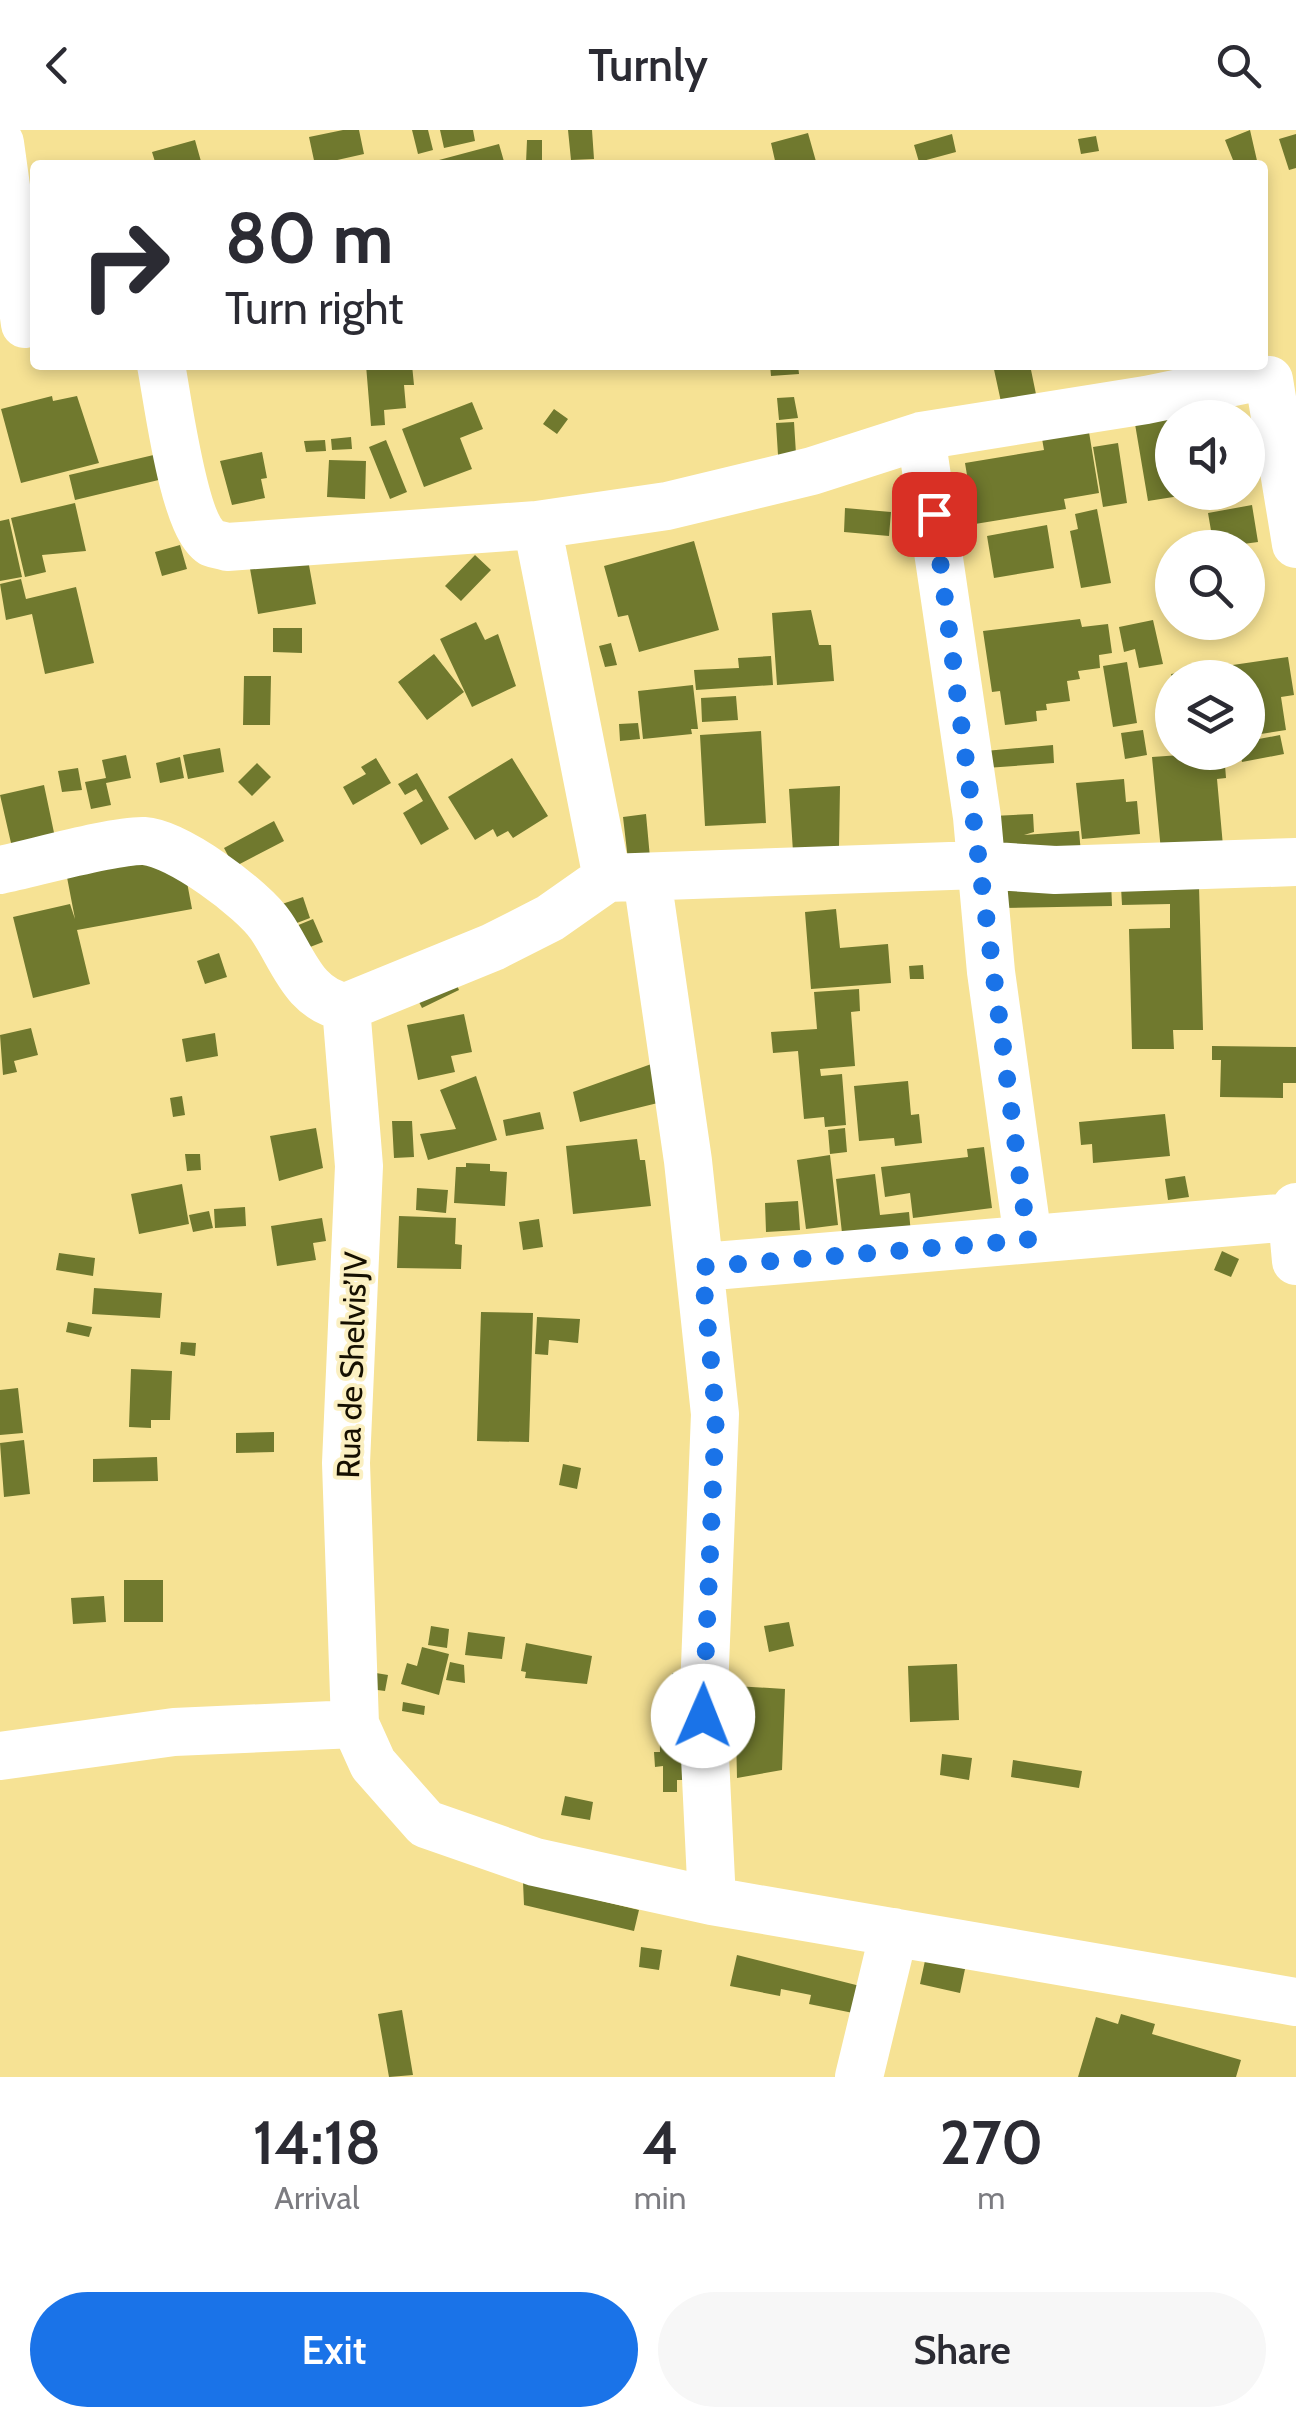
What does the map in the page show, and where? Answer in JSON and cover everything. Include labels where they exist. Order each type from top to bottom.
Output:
[{"type":"street","points":[[0,143],[20,325]]},
{"type":"street","points":[[161,370],[188,494],[200,529],[212,543],[240,546],[537,525],[667,506],[812,471],[920,436],[1146,400],[1248,379],[1269,380],[1296,544]]},
{"type":"street","points":[[920,436],[958,671],[1028,1240]]},
{"type":"street","points":[[537,525],[627,878],[702,1267],[716,1414],[703,1716],[712,1901]]},
{"type":"street","points":[[0,870],[146,841],[226,881],[270,924],[293,967],[325,1003],[346,1007],[494,947],[627,878],[979,865],[1055,870],[1296,862]]},
{"type":"street","name":"Rua de Shelvis’JV","points":[[346,1007],[358,1166],[346,1463],[355,1724]]},
{"type":"street","points":[[702,1267],[1028,1240],[1295,1228]]},
{"type":"street","points":[[0,1756],[174,1732],[355,1724],[373,1764],[426,1824],[535,1862],[712,1901],[1296,2002]]},
{"type":"street","points":[[859,2077],[894,1932]]},
{"type":"building","points":[[359,130],[364,154],[314,160],[309,137]]},
{"type":"building","points":[[412,130],[428,130],[433,150],[418,154]]},
{"type":"building","points":[[440,130],[473,130],[475,141],[444,148]]},
{"type":"building","points":[[568,130],[592,130],[594,159],[571,160]]},
{"type":"building","points":[[1250,130],[1257,160],[1233,160],[1225,140]]},
{"type":"building","points":[[808,133],[816,160],[775,160],[771,143]]},
{"type":"building","points":[[952,134],[956,152],[918,160],[914,145]]},
{"type":"building","points":[[1296,134],[1296,168],[1289,170],[1279,139]]},
{"type":"building","points":[[1096,136],[1099,151],[1081,154],[1078,139]]},
{"type":"building","points":[[195,140],[201,160],[154,160],[152,152]]},
{"type":"building","points":[[527,140],[542,140],[542,160],[526,160]]},
{"type":"building","points":[[499,144],[504,160],[439,160]]},
{"type":"building","points":[[366,370],[412,370],[414,385],[404,385],[406,408],[384,410],[385,425],[371,426]]},
{"type":"building","points":[[770,370],[799,370],[799,374],[771,376]]},
{"type":"building","points":[[994,370],[1031,370],[1038,404],[1003,411]]},
{"type":"building","points":[[52,396],[53,401],[77,396],[99,463],[21,483],[1,409]]},
{"type":"building","points":[[794,397],[798,418],[779,420],[777,398]]},
{"type":"building","points":[[472,402],[483,429],[460,438],[472,469],[424,487],[402,429]]},
{"type":"building","points":[[554,409],[568,419],[557,434],[543,424]]},
{"type":"building","points":[[1155,421],[1155,500],[1148,501],[1135,424]]},
{"type":"building","points":[[794,422],[796,454],[778,455],[776,423]]},
{"type":"building","points":[[1088,426],[1099,493],[1064,499],[1066,509],[975,524],[965,463],[1044,450],[1041,433]]},
{"type":"building","points":[[351,437],[352,449],[332,450],[331,439]]},
{"type":"building","points":[[325,440],[326,451],[306,452],[304,441]]},
{"type":"building","points":[[386,440],[407,492],[390,499],[369,447]]},
{"type":"building","points":[[1118,443],[1127,503],[1103,507],[1093,447]]},
{"type":"building","points":[[262,452],[267,478],[261,479],[265,498],[232,505],[220,461]]},
{"type":"building","points":[[162,453],[167,478],[75,500],[69,475]]},
{"type":"building","points":[[329,460],[366,461],[365,499],[327,497]]},
{"type":"building","points":[[75,503],[86,551],[42,555],[46,572],[25,577],[11,518]]},
{"type":"building","points":[[845,508],[891,512],[889,536],[844,532]]},
{"type":"building","points":[[1097,509],[1111,583],[1081,588],[1070,531],[1078,529],[1075,514]]},
{"type":"building","points":[[1253,510],[1256,530],[1211,530],[1208,513]]},
{"type":"building","points":[[9,519],[22,577],[0,581],[0,521]]},
{"type":"building","points":[[1047,525],[1054,568],[994,578],[987,536]]},
{"type":"building","points":[[694,541],[719,630],[639,652],[628,615],[618,617],[604,566]]},
{"type":"building","points":[[180,545],[187,569],[162,576],[155,552]]},
{"type":"building","points":[[307,554],[316,604],[258,614],[249,563]]},
{"type":"building","points":[[475,555],[491,570],[461,601],[445,586]]},
{"type":"building","points":[[21,579],[26,599],[76,587],[94,663],[45,674],[32,614],[6,620],[0,584]]},
{"type":"building","points":[[811,610],[819,645],[831,645],[834,681],[777,685],[772,613]]},
{"type":"building","points":[[1080,619],[1082,627],[1108,624],[1112,653],[1099,655],[1100,668],[1078,671],[1080,679],[1067,681],[1070,701],[1046,704],[1047,710],[1036,711],[1037,721],[1005,725],[1000,691],[992,692],[983,631]]},
{"type":"building","points":[[1153,620],[1162,660],[1139,668],[1135,649],[1124,652],[1119,627]]},
{"type":"building","points":[[476,622],[485,640],[498,634],[516,686],[472,707],[440,639]]},
{"type":"building","points":[[273,628],[302,628],[302,653],[273,652]]},
{"type":"building","points":[[611,643],[617,665],[605,667],[599,646]]},
{"type":"building","points":[[434,654],[464,692],[427,720],[398,682]]},
{"type":"building","points":[[771,656],[773,685],[696,690],[694,670],[739,668],[738,658]]},
{"type":"building","points":[[1288,657],[1294,695],[1281,697],[1286,730],[1265,733],[1265,660]]},
{"type":"building","points":[[1127,662],[1137,723],[1113,727],[1103,666]]},
{"type":"building","points":[[244,676],[271,676],[270,725],[243,725]]},
{"type":"building","points":[[693,685],[698,729],[691,729],[692,734],[643,739],[638,691]]},
{"type":"building","points":[[736,696],[738,720],[702,722],[701,698]]},
{"type":"building","points":[[638,723],[640,739],[620,741],[619,724]]},
{"type":"building","points":[[1143,730],[1147,755],[1125,759],[1121,733]]},
{"type":"building","points":[[761,731],[766,823],[705,826],[700,735]]},
{"type":"building","points":[[1280,735],[1284,754],[1265,758],[1265,738]]},
{"type":"building","points":[[1053,745],[1054,763],[986,768],[985,751]]},
{"type":"building","points":[[220,748],[224,772],[188,779],[183,755]]},
{"type":"building","points":[[126,755],[131,778],[106,783],[111,805],[91,809],[85,782],[106,778],[102,760]]},
{"type":"building","points":[[180,757],[184,778],[160,783],[156,763]]},
{"type":"building","points":[[1152,757],[1155,770],[1225,770],[1226,778],[1217,779],[1223,846],[1161,851]]},
{"type":"building","points":[[376,758],[391,783],[353,805],[343,787],[366,774],[361,767]]},
{"type":"building","points":[[512,758],[548,816],[513,838],[508,831],[497,837],[493,829],[475,840],[448,797]]},
{"type":"building","points":[[257,763],[271,777],[252,796],[238,782]]},
{"type":"building","points":[[78,768],[82,790],[62,792],[58,771]]},
{"type":"building","points":[[417,773],[449,829],[421,845],[403,813],[423,801],[416,789],[405,795],[398,784]]},
{"type":"building","points":[[1124,779],[1126,802],[1137,801],[1140,834],[1082,839],[1076,783]]},
{"type":"building","points":[[44,785],[57,847],[14,856],[0,795]]},
{"type":"building","points":[[840,786],[839,848],[793,852],[789,789]]},
{"type":"building","points":[[646,814],[650,858],[628,860],[623,817]]},
{"type":"building","points":[[1033,814],[1034,832],[1024,835],[1079,831],[1081,853],[1026,857],[1026,844],[994,846],[993,816]]},
{"type":"building","points":[[274,821],[284,841],[234,867],[224,848]]},
{"type":"building","points":[[181,850],[192,909],[77,930],[90,984],[33,998],[13,917],[70,904],[75,919],[66,872]]},
{"type":"building","points":[[1111,881],[1112,906],[1002,908],[1001,883]]},
{"type":"building","points":[[1199,886],[1203,1030],[1173,1030],[1174,1049],[1132,1049],[1129,929],[1170,928],[1170,904],[1122,905],[1121,887]]},
{"type":"building","points":[[303,897],[310,918],[289,926],[282,904]]},
{"type":"building","points":[[836,909],[840,948],[888,944],[891,983],[811,989],[805,912]]},
{"type":"building","points":[[313,919],[323,942],[305,949],[296,926]]},
{"type":"building","points":[[219,953],[227,977],[205,984],[197,961]]},
{"type":"building","points":[[923,965],[924,979],[910,979],[909,966]]},
{"type":"building","points":[[451,972],[459,990],[422,1008],[413,990]]},
{"type":"building","points":[[859,989],[860,1011],[851,1012],[855,1066],[820,1069],[821,1076],[842,1074],[846,1125],[825,1127],[824,1117],[804,1119],[798,1051],[773,1053],[771,1032],[817,1029],[814,992]]},
{"type":"building","points":[[464,1014],[472,1052],[451,1056],[455,1072],[418,1080],[407,1025]]},
{"type":"building","points":[[31,1028],[38,1055],[14,1061],[17,1072],[3,1075],[0,1035]]},
{"type":"building","points":[[215,1033],[218,1056],[186,1062],[182,1039]]},
{"type":"building","points":[[1212,1046],[1296,1047],[1296,1083],[1283,1083],[1283,1098],[1220,1097],[1221,1060],[1212,1060]]},
{"type":"building","points":[[657,1062],[666,1101],[580,1122],[573,1092]]},
{"type":"building","points":[[476,1076],[497,1140],[428,1160],[420,1134],[456,1129],[440,1090]]},
{"type":"building","points":[[908,1081],[911,1115],[919,1114],[922,1143],[895,1146],[894,1138],[859,1141],[854,1086]]},
{"type":"building","points":[[182,1096],[185,1115],[173,1117],[170,1098]]},
{"type":"building","points":[[540,1112],[544,1129],[506,1136],[503,1120]]},
{"type":"building","points":[[1165,1114],[1170,1156],[1093,1163],[1092,1144],[1081,1145],[1079,1122]]},
{"type":"building","points":[[392,1121],[412,1121],[414,1157],[394,1158]]},
{"type":"building","points":[[316,1128],[323,1168],[279,1181],[270,1136]]},
{"type":"building","points":[[845,1128],[847,1152],[830,1154],[828,1130]]},
{"type":"building","points":[[637,1139],[640,1160],[645,1160],[651,1206],[573,1214],[566,1146]]},
{"type":"building","points":[[984,1147],[992,1208],[913,1218],[910,1193],[885,1197],[881,1167],[968,1157],[967,1149]]},
{"type":"building","points":[[185,1154],[200,1154],[201,1170],[187,1171]]},
{"type":"building","points":[[830,1155],[838,1225],[806,1229],[797,1160]]},
{"type":"building","points":[[466,1163],[490,1164],[490,1171],[507,1172],[505,1206],[454,1203],[456,1167],[466,1167]]},
{"type":"building","points":[[875,1174],[880,1215],[909,1212],[911,1234],[843,1242],[836,1179]]},
{"type":"building","points":[[1185,1176],[1189,1197],[1168,1200],[1165,1179]]},
{"type":"building","points":[[182,1184],[189,1224],[139,1234],[131,1194]]},
{"type":"building","points":[[417,1188],[448,1190],[446,1213],[416,1210]]},
{"type":"building","points":[[798,1201],[800,1230],[766,1232],[765,1203]]},
{"type":"building","points":[[245,1207],[246,1226],[215,1228],[214,1209]]},
{"type":"building","points":[[209,1211],[213,1228],[193,1232],[189,1215]]},
{"type":"building","points":[[399,1216],[456,1218],[455,1244],[462,1245],[461,1269],[397,1268]]},
{"type":"building","points":[[322,1218],[326,1241],[313,1243],[316,1260],[277,1266],[271,1226]]},
{"type":"building","points":[[539,1219],[543,1247],[523,1250],[519,1222]]},
{"type":"building","points":[[1222,1251],[1239,1259],[1231,1277],[1214,1270]]},
{"type":"building","points":[[59,1253],[95,1258],[93,1276],[56,1270]]},
{"type":"building","points":[[94,1288],[162,1293],[160,1318],[92,1314]]},
{"type":"building","points":[[481,1312],[533,1313],[529,1442],[477,1441]]},
{"type":"building","points":[[537,1317],[580,1319],[578,1343],[549,1340],[548,1355],[535,1354]]},
{"type":"building","points":[[68,1322],[92,1327],[89,1337],[66,1332]]},
{"type":"building","points":[[181,1342],[196,1343],[195,1356],[180,1354]]},
{"type":"building","points":[[131,1369],[172,1371],[170,1420],[151,1420],[151,1428],[129,1427]]},
{"type":"building","points":[[18,1388],[23,1433],[0,1435],[0,1390]]},
{"type":"building","points":[[274,1432],[274,1452],[236,1453],[236,1433]]},
{"type":"building","points":[[24,1440],[30,1494],[4,1497],[0,1443]]},
{"type":"building","points":[[157,1457],[158,1481],[93,1482],[93,1459]]},
{"type":"building","points":[[563,1464],[581,1468],[577,1489],[559,1485]]},
{"type":"building","points":[[124,1580],[163,1580],[163,1622],[124,1622]]},
{"type":"building","points":[[104,1596],[106,1622],[73,1624],[71,1598]]},
{"type":"building","points":[[789,1622],[794,1646],[769,1652],[764,1626]]},
{"type":"building","points":[[431,1626],[449,1629],[447,1648],[428,1645]]},
{"type":"building","points":[[468,1632],[505,1637],[502,1659],[465,1655]]},
{"type":"building","points":[[526,1643],[592,1656],[587,1684],[525,1678],[526,1672],[521,1671]]},
{"type":"building","points":[[422,1647],[449,1654],[439,1695],[401,1684],[407,1663],[417,1666]]},
{"type":"building","points":[[450,1662],[464,1665],[465,1683],[446,1680]]},
{"type":"building","points":[[957,1664],[959,1720],[910,1722],[908,1666]]},
{"type":"building","points":[[364,1671],[388,1675],[385,1691],[362,1688]]},
{"type":"building","points":[[672,1673],[688,1675],[686,1703],[670,1702]]},
{"type":"building","points":[[735,1686],[785,1689],[782,1770],[737,1778]]},
{"type":"building","points":[[403,1702],[425,1706],[424,1715],[402,1711]]},
{"type":"building","points":[[659,1707],[688,1707],[689,1780],[677,1780],[677,1792],[663,1792],[663,1766],[655,1767],[654,1752],[660,1752]]},
{"type":"building","points":[[942,1754],[972,1758],[969,1780],[940,1775]]},
{"type":"building","points":[[1013,1760],[1082,1771],[1079,1788],[1011,1777]]},
{"type":"building","points":[[565,1796],[593,1802],[590,1820],[561,1815]]},
{"type":"building","points":[[523,1882],[639,1910],[634,1931],[524,1905]]},
{"type":"building","points":[[641,1947],[662,1950],[659,1970],[639,1967]]},
{"type":"building","points":[[737,1955],[864,1987],[858,2014],[809,2004],[811,1995],[781,1989],[780,1996],[730,1986]]},
{"type":"building","points":[[926,1956],[965,1969],[960,1993],[920,1984]]},
{"type":"building","points":[[402,2010],[413,2075],[389,2077],[378,2014]]},
{"type":"building","points":[[1121,2014],[1155,2024],[1152,2034],[1241,2060],[1236,2077],[1078,2077],[1096,2017],[1118,2024]]},
{"type":"route","points":[[703,1716],[704,1622],[714,1501],[716,1414],[702,1267],[1028,1240],[979,865],[977,817],[934,514]]}]
